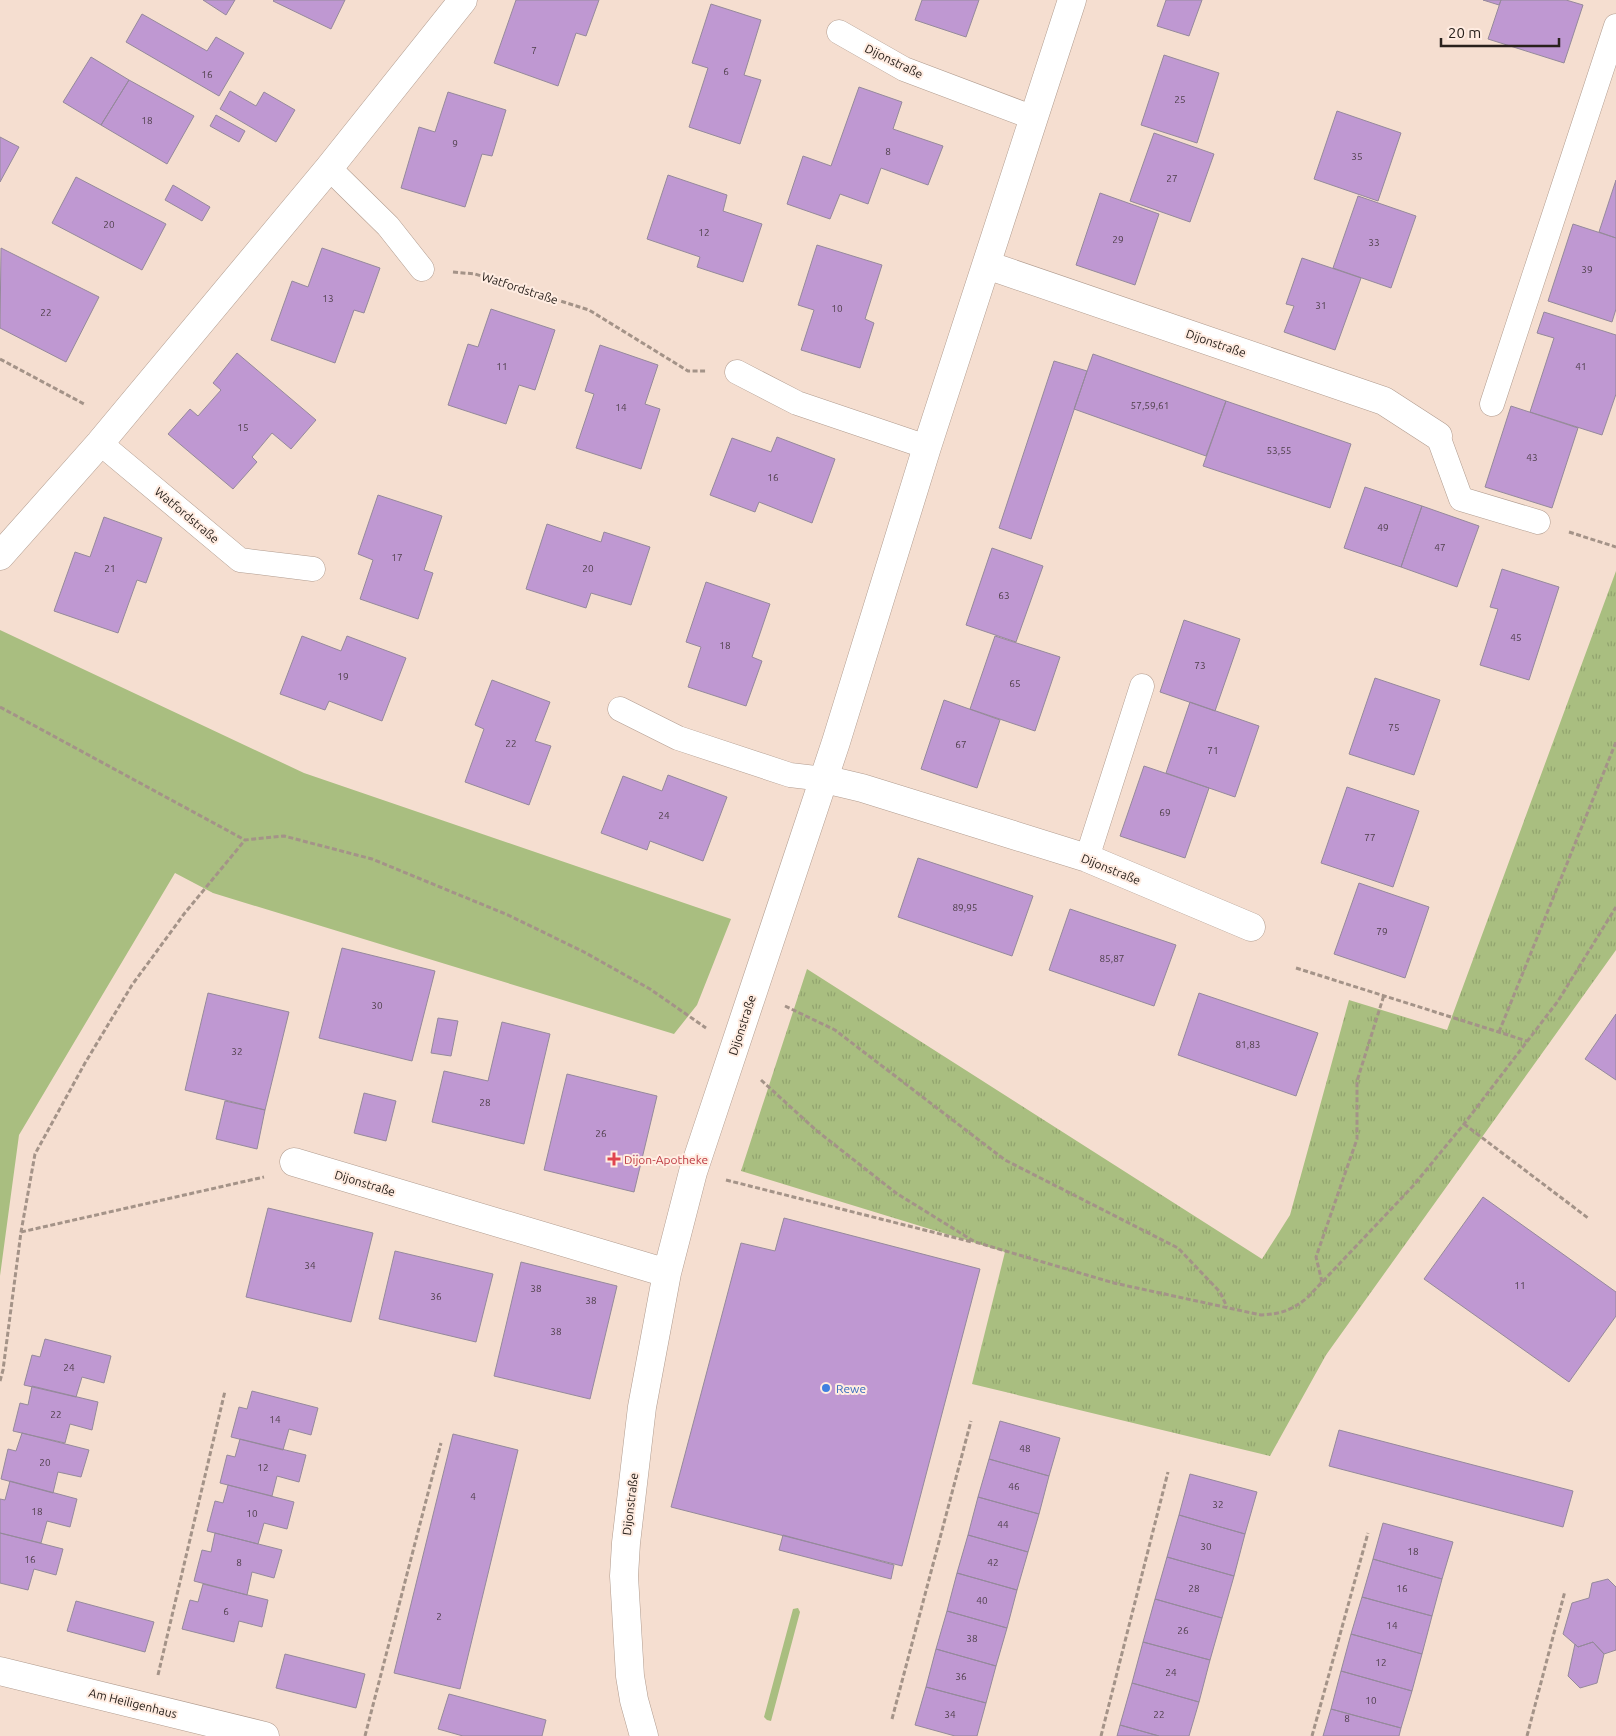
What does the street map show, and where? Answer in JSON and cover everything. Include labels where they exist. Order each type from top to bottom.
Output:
[{"type":"street","points":[[0,556],[100,443],[329,168],[463,0]]},
{"type":"street","name":"Dijonstraße","points":[[644,1736],[634,1700],[630,1676],[624,1568],[642,1407],[667,1273],[693,1172],[824,779],[927,447],[1072,0]]},
{"type":"street","name":"Dijonstraße","points":[[987,265],[1384,401],[1438,436]]},
{"type":"street","name":"Dijonstraße","points":[[824,779],[862,788],[1087,858],[1251,927]]},
{"type":"street","name":"Dijonstraße","points":[[294,1162],[667,1273]]},
{"type":"street","name":"Am Heiligenhaus","points":[[0,1671],[265,1736]]},
{"type":"lane","points":[[1492,404],[1616,26]]},
{"type":"lane","name":"Dijonstraße","points":[[839,32],[904,69],[1034,118]]},
{"type":"lane","points":[[329,168],[388,226],[422,269]]},
{"type":"lane","points":[[737,372],[797,403],[927,447]]},
{"type":"lane","points":[[1438,436],[1462,499],[1538,522]]},
{"type":"lane","name":"Watfordstraße","points":[[100,443],[240,560],[313,569]]},
{"type":"lane","points":[[1087,858],[1142,686]]},
{"type":"lane","name":"Dijonstraße","points":[[620,710],[678,738],[790,775],[824,779]]},
{"type":"path","name":"Watfordstraße","points":[[422,269],[476,274],[589,310],[688,371],[737,372]]},
{"type":"path","points":[[0,360],[117,422]]},
{"type":"path","points":[[1538,522],[1616,547]]},
{"type":"path","points":[[0,707],[245,840],[284,836],[372,859],[508,915],[584,952],[650,989],[707,1028],[817,1131],[896,1192],[975,1242]]},
{"type":"path","points":[[1499,1032],[1616,742]]},
{"type":"path","points":[[0,1381],[21,1232],[35,1154],[85,1062],[138,977],[184,914],[245,840]]},
{"type":"path","points":[[693,1172],[975,1242],[1114,1283],[1261,1315],[1278,1314],[1297,1306],[1322,1282],[1412,1186],[1464,1124],[1558,1001],[1616,908]]},
{"type":"path","points":[[1296,968],[1527,1041]]},
{"type":"path","points":[[1322,1282],[1316,1257],[1357,1139],[1357,1081],[1384,996]]},
{"type":"path","points":[[783,1005],[835,1030],[1005,1160],[1178,1248],[1220,1292],[1227,1307]]},
{"type":"path","points":[[1464,1124],[1588,1218]]},
{"type":"path","points":[[21,1232],[269,1176]]},
{"type":"path","points":[[150,1707],[224,1391]]},
{"type":"path","points":[[892,1719],[971,1421]]},
{"type":"path","points":[[366,1736],[441,1443]]},
{"type":"path","points":[[1101,1736],[1168,1472]]},
{"type":"path","points":[[1312,1736],[1368,1533]]},
{"type":"path","points":[[1527,1736],[1565,1591]]},
{"type":"green space","points":[[1616,571],[1616,950],[1326,1355],[1270,1456],[972,1384],[1005,1252],[741,1171],[807,969],[1262,1259],[1290,1215],[1349,1000],[1447,1030]]},
{"type":"green space","points":[[0,630],[304,773],[731,919],[697,1005],[674,1034],[213,893],[175,873],[19,1135],[0,1276]]},
{"type":"green space","points":[[798,1608],[800,1612],[771,1721],[767,1720],[764,1717],[793,1609]]},
{"type":"building","points":[[203,0],[235,0],[226,15]]},
{"type":"building","points":[[274,0],[345,0],[331,29]]},
{"type":"building","points":[[516,0],[599,0],[586,36],[576,33],[558,86],[494,63]]},
{"type":"building","points":[[922,0],[979,0],[966,37],[915,20]]},
{"type":"building","points":[[1166,0],[1202,0],[1189,36],[1157,26]]},
{"type":"building","points":[[1483,0],[1501,0],[1499,5]]},
{"type":"building","points":[[1501,0],[1566,0],[1583,5],[1564,63],[1488,39]]},
{"type":"building","points":[[711,4],[761,20],[744,75],[761,80],[740,144],[689,127],[708,68],[692,63]]},
{"type":"building","points":[[142,14],[207,51],[216,37],[244,53],[219,96],[126,42]]},
{"type":"building","points":[[1164,55],[1219,73],[1197,143],[1141,125]]},
{"type":"building","points":[[91,57],[129,80],[101,125],[63,102]]},
{"type":"building","points":[[129,80],[194,116],[167,164],[101,125]]},
{"type":"building","points":[[859,87],[902,102],[893,129],[943,146],[928,185],[881,168],[868,204],[840,194],[830,219],[787,204],[803,156],[831,166]]},
{"type":"building","points":[[230,91],[256,106],[264,92],[295,110],[276,142],[220,109]]},
{"type":"building","points":[[448,92],[506,110],[492,156],[482,154],[465,207],[401,188],[419,127],[435,132]]},
{"type":"building","points":[[1337,111],[1401,133],[1378,201],[1314,179]]},
{"type":"building","points":[[216,115],[245,131],[239,142],[210,126]]},
{"type":"building","points":[[1154,133],[1214,154],[1190,222],[1130,201]]},
{"type":"building","points":[[0,137],[19,147],[0,182]]},
{"type":"building","points":[[668,175],[727,195],[723,211],[762,224],[743,282],[697,267],[700,257],[647,239]]},
{"type":"building","points":[[76,177],[166,224],[142,270],[52,223]]},
{"type":"building","points":[[1616,180],[1616,238],[1599,232]]},
{"type":"building","points":[[173,185],[210,207],[202,221],[165,200]]},
{"type":"building","points":[[1100,193],[1159,214],[1135,285],[1076,265]]},
{"type":"building","points":[[1358,196],[1416,216],[1391,288],[1333,268]]},
{"type":"building","points":[[1573,224],[1616,238],[1616,309],[1612,322],[1548,301]]},
{"type":"building","points":[[817,245],[882,265],[865,319],[874,323],[860,368],[801,350],[814,310],[798,305]]},
{"type":"building","points":[[1,248],[99,297],[66,362],[0,328]]},
{"type":"building","points":[[322,248],[380,268],[364,313],[354,310],[335,363],[271,340],[292,281],[308,287]]},
{"type":"building","points":[[1302,258],[1361,278],[1335,350],[1284,332],[1294,306],[1286,304]]},
{"type":"building","points":[[491,309],[555,330],[535,390],[519,385],[506,424],[448,405],[468,344],[478,347]]},
{"type":"building","points":[[1544,312],[1616,335],[1616,394],[1602,435],[1530,412],[1554,338],[1537,333]]},
{"type":"building","points":[[600,345],[658,365],[645,404],[660,409],[641,469],[576,448],[594,394],[585,391]]},
{"type":"building","points":[[237,353],[316,420],[291,449],[272,433],[252,457],[257,462],[233,489],[168,434],[190,409],[198,416],[221,390],[213,383]]},
{"type":"building","points":[[1093,354],[1226,401],[1206,456],[1074,409]]},
{"type":"building","points":[[1054,361],[1087,371],[1031,539],[999,528]]},
{"type":"building","points":[[1226,401],[1351,444],[1330,508],[1203,466]]},
{"type":"building","points":[[1511,406],[1578,428],[1552,508],[1485,487]]},
{"type":"building","points":[[777,437],[835,459],[812,523],[759,502],[755,512],[710,495],[732,438],[771,452]]},
{"type":"building","points":[[1365,487],[1422,506],[1401,567],[1344,548]]},
{"type":"building","points":[[378,495],[442,516],[424,570],[433,573],[418,619],[360,599],[373,560],[358,554]]},
{"type":"building","points":[[1422,506],[1479,526],[1457,587],[1401,567]]},
{"type":"building","points":[[104,517],[162,538],[146,583],[137,580],[118,633],[54,611],[75,552],[90,557]]},
{"type":"building","points":[[547,524],[601,542],[604,532],[650,547],[631,605],[591,593],[586,608],[526,589]]},
{"type":"building","points":[[992,548],[1043,566],[1016,642],[966,625]]},
{"type":"building","points":[[1502,569],[1559,587],[1529,680],[1480,665],[1498,609],[1490,607]]},
{"type":"building","points":[[706,582],[770,604],[752,657],[762,661],[746,706],[688,687],[701,647],[686,642]]},
{"type":"building","points":[[1184,620],[1240,639],[1215,711],[1160,692]]},
{"type":"building","points":[[302,636],[341,651],[347,636],[406,658],[382,721],[329,701],[325,710],[280,694]]},
{"type":"building","points":[[995,636],[1060,657],[1035,731],[970,709]]},
{"type":"building","points":[[1375,678],[1440,700],[1414,775],[1349,754]]},
{"type":"building","points":[[492,680],[550,702],[535,741],[551,746],[529,805],[465,782],[484,729],[475,725]]},
{"type":"building","points":[[944,700],[1000,720],[977,788],[921,769]]},
{"type":"building","points":[[1190,702],[1259,726],[1235,797],[1166,773]]},
{"type":"building","points":[[1144,766],[1209,788],[1185,858],[1120,836]]},
{"type":"building","points":[[668,775],[727,797],[703,861],[650,841],[647,850],[601,833],[623,776],[662,791]]},
{"type":"building","points":[[1347,787],[1419,811],[1393,887],[1321,863]]},
{"type":"building","points":[[918,858],[1033,896],[1012,956],[898,917]]},
{"type":"building","points":[[1359,883],[1429,907],[1405,978],[1334,954]]},
{"type":"building","points":[[1070,909],[1176,945],[1154,1006],[1049,970]]},
{"type":"building","points":[[342,948],[435,971],[412,1061],[319,1038]]},
{"type":"building","points":[[208,993],[289,1012],[265,1110],[185,1090]]},
{"type":"building","points":[[1199,993],[1318,1033],[1296,1096],[1178,1055]]},
{"type":"building","points":[[1616,1014],[1616,1080],[1585,1059]]},
{"type":"building","points":[[438,1018],[458,1021],[451,1056],[431,1053]]},
{"type":"building","points":[[502,1022],[550,1034],[524,1144],[432,1122],[444,1071],[488,1081]]},
{"type":"building","points":[[567,1074],[657,1096],[634,1192],[544,1170]]},
{"type":"building","points":[[364,1093],[396,1101],[386,1141],[354,1133]]},
{"type":"building","points":[[225,1101],[265,1110],[257,1149],[216,1139]]},
{"type":"building","points":[[1483,1197],[1616,1292],[1616,1316],[1569,1382],[1424,1279]]},
{"type":"building","points":[[268,1208],[373,1233],[351,1322],[246,1297]]},
{"type":"building","name":"Rewe","points":[[784,1218],[980,1269],[902,1566],[671,1507],[741,1243],[775,1251]]},
{"type":"building","points":[[395,1251],[493,1274],[476,1342],[379,1319]]},
{"type":"building","points":[[521,1262],[617,1286],[590,1399],[494,1376]]},
{"type":"building","points":[[45,1339],[111,1356],[104,1383],[82,1377],[76,1397],[24,1385],[32,1355],[40,1357]]},
{"type":"building","points":[[32,1386],[98,1402],[92,1430],[70,1424],[65,1443],[13,1431],[20,1403],[28,1405]]},
{"type":"building","points":[[252,1391],[318,1408],[311,1435],[289,1429],[283,1450],[231,1437],[239,1407],[247,1409]]},
{"type":"building","points":[[1000,1421],[1060,1438],[1049,1476],[989,1459]]},
{"type":"building","points":[[1339,1430],[1573,1491],[1563,1527],[1329,1466]]},
{"type":"building","points":[[22,1433],[89,1450],[81,1477],[58,1472],[53,1493],[1,1479],[8,1449],[16,1451]]},
{"type":"building","points":[[453,1434],[518,1450],[460,1689],[394,1673]]},
{"type":"building","points":[[240,1439],[306,1455],[299,1482],[277,1476],[272,1496],[220,1483],[227,1455],[235,1457]]},
{"type":"building","points":[[989,1459],[1049,1476],[1039,1514],[978,1497]]},
{"type":"building","points":[[1190,1474],[1257,1492],[1245,1534],[1179,1515]]},
{"type":"building","points":[[10,1481],[77,1499],[70,1527],[47,1521],[41,1543],[0,1533],[0,1499],[5,1500]]},
{"type":"building","points":[[228,1485],[294,1502],[287,1529],[264,1523],[258,1544],[207,1531],[215,1501],[223,1503]]},
{"type":"building","points":[[978,1497],[1039,1514],[1028,1552],[968,1535]]},
{"type":"building","points":[[1179,1515],[1245,1534],[1234,1576],[1167,1557]]},
{"type":"building","points":[[1383,1523],[1453,1542],[1442,1579],[1373,1559]]},
{"type":"building","points":[[0,1533],[63,1549],[56,1575],[34,1569],[28,1590],[0,1583]]},
{"type":"building","points":[[215,1533],[282,1550],[274,1578],[252,1572],[247,1595],[194,1581],[202,1550],[211,1552]]},
{"type":"building","points":[[783,1535],[894,1565],[891,1579],[779,1550]]},
{"type":"building","points":[[968,1535],[1028,1552],[1017,1590],[957,1573]]},
{"type":"building","points":[[1167,1557],[1234,1576],[1222,1618],[1155,1599]]},
{"type":"building","points":[[1373,1559],[1442,1579],[1432,1616],[1362,1597]]},
{"type":"building","points":[[957,1573],[1017,1590],[1007,1628],[947,1611]]},
{"type":"building","points":[[1608,1579],[1616,1587],[1616,1650],[1604,1654],[1593,1642],[1578,1647],[1563,1634],[1572,1603],[1589,1598],[1592,1583]]},
{"type":"building","points":[[203,1584],[268,1600],[262,1627],[239,1621],[234,1642],[182,1629],[190,1600],[198,1602]]},
{"type":"building","points":[[1362,1597],[1432,1616],[1422,1654],[1351,1634]]},
{"type":"building","points":[[1155,1599],[1222,1618],[1210,1660],[1143,1642]]},
{"type":"building","points":[[76,1601],[154,1622],[145,1652],[67,1631]]},
{"type":"building","points":[[947,1611],[1007,1628],[996,1666],[936,1649]]},
{"type":"building","points":[[1351,1634],[1422,1654],[1412,1691],[1341,1671]]},
{"type":"building","points":[[1143,1642],[1210,1660],[1199,1702],[1132,1683]]},
{"type":"building","points":[[1593,1642],[1604,1654],[1597,1683],[1580,1688],[1568,1676],[1575,1644],[1578,1647]]},
{"type":"building","points":[[936,1649],[996,1666],[986,1703],[926,1687]]},
{"type":"building","points":[[285,1654],[365,1674],[356,1708],[276,1688]]},
{"type":"building","points":[[1341,1671],[1412,1691],[1401,1728],[1331,1709]]},
{"type":"building","points":[[1132,1683],[1199,1702],[1189,1736],[1159,1736],[1120,1725]]},
{"type":"building","points":[[926,1687],[986,1703],[977,1736],[955,1736],[915,1725]]},
{"type":"building","points":[[449,1694],[546,1720],[542,1736],[463,1736],[438,1729]]},
{"type":"building","points":[[1331,1709],[1401,1728],[1399,1736],[1323,1736]]},
{"type":"building","points":[[1120,1725],[1159,1736],[1117,1736]]},
{"type":"place","name":"Dijon-Apotheke","points":[[614,1159]]},
{"type":"place","name":"Rewe","points":[[826,1388]]}]
